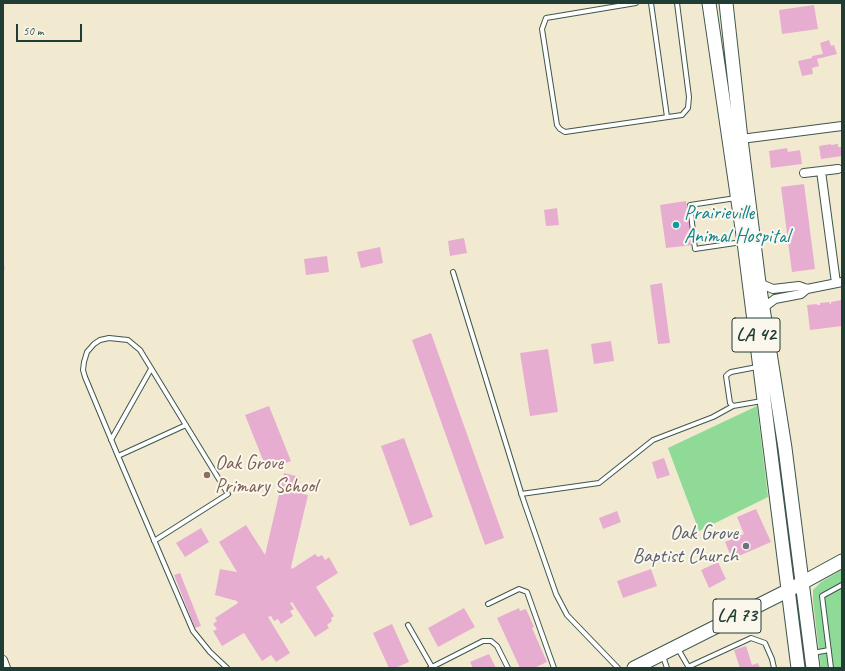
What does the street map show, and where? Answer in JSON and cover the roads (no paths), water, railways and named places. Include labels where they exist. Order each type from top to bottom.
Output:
[{"type":"main road","name":"LA 42","points":[[709,3],[761,367],[798,668]]},
{"type":"main road","name":"LA 42","points":[[726,3],[759,283],[785,448],[813,668]]},
{"type":"main road","name":"LA 73","points":[[634,668],[842,561]]},
{"type":"street","points":[[741,140],[842,126]]},
{"type":"street","points":[[804,173],[838,169]]},
{"type":"street","points":[[759,283],[780,293],[801,294],[806,289],[839,282],[821,171]]},
{"type":"street","points":[[763,308],[780,293]]},
{"type":"street","points":[[3,660],[6,668]]},
{"type":"lane","points":[[636,3],[546,18],[542,29],[557,126],[565,132],[667,117],[682,114],[688,108],[689,97],[677,3]]},
{"type":"lane","points":[[651,3],[667,117]]},
{"type":"lane","points":[[737,198],[690,205],[695,249],[744,242]]},
{"type":"lane","points":[[453,272],[521,494],[556,594],[567,615],[618,668]]},
{"type":"lane","points":[[154,541],[228,494],[140,350],[128,340],[108,338],[100,340],[87,352],[83,370],[84,377],[154,541],[193,631],[210,652],[227,668]]},
{"type":"lane","points":[[732,406],[730,404],[726,376],[731,372],[761,367]]},
{"type":"lane","points":[[111,440],[151,369]]},
{"type":"lane","points":[[521,494],[599,483],[653,440],[713,417],[732,406],[765,400]]},
{"type":"lane","points":[[118,456],[186,425]]},
{"type":"lane","points":[[831,668],[822,596],[842,584]]},
{"type":"lane","points":[[488,604],[518,589],[527,592],[554,668]]},
{"type":"lane","points":[[408,625],[431,668],[483,641],[491,641],[497,646],[508,668]]},
{"type":"lane","points":[[677,646],[688,668],[751,638],[765,643],[774,668]]},
{"type":"lane","points":[[811,653],[829,650]]},
{"type":"lane","points":[[662,654],[667,668]]},
{"type":"place","name":"Prairieville Animal Hospital","points":[[676,225]]},
{"type":"place","name":"Oak Grove Primary School","points":[[207,475]]},
{"type":"place","name":"Oak Grove Baptist Church","points":[[746,546]]}]
